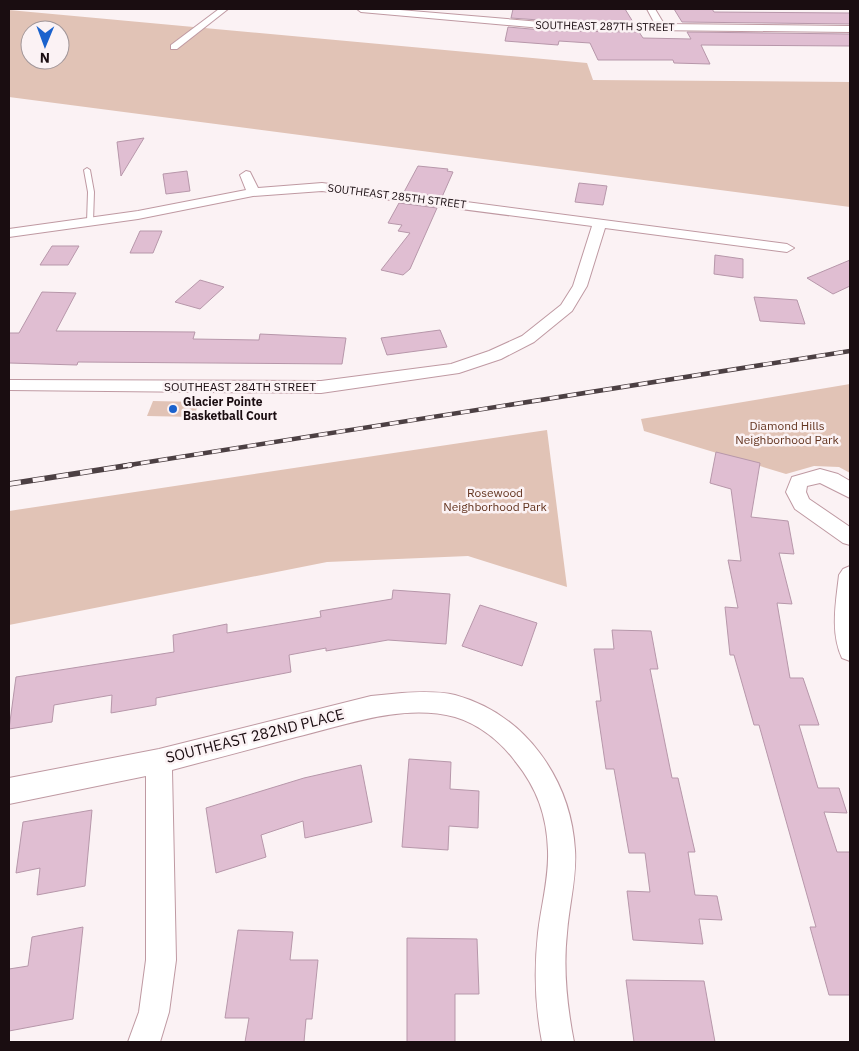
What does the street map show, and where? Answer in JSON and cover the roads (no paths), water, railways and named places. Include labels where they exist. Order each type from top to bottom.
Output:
[{"type":"street","points":[[174,47],[224,9]]},
{"type":"street","name":"SOUTHEAST 287TH STREET","points":[[361,9],[530,25],[850,29]]},
{"type":"street","points":[[474,19],[481,9]]},
{"type":"street","points":[[651,9],[661,27]]},
{"type":"street","points":[[246,175],[253,192]]},
{"type":"street","name":"SOUTHEAST 285TH STREET","points":[[9,233],[90,222],[253,192],[322,187],[787,248]]},
{"type":"street","name":"SOUTHEAST 284TH STREET","points":[[9,386],[277,388],[352,383],[453,369],[495,355],[528,339],[567,308],[580,286],[600,222]]},
{"type":"street","points":[[850,491],[825,475],[809,476],[799,482],[796,492],[802,504],[850,537]]},
{"type":"street","points":[[850,575],[845,619],[850,651]]},
{"type":"street","name":"SOUTHEAST 282ND PLACE","points":[[9,791],[159,761],[371,707],[397,703],[427,703],[455,707],[476,714],[499,728],[522,750],[538,773],[558,817],[562,853],[549,958],[550,986],[558,1042]]},
{"type":"street","points":[[144,1042],[154,1012],[161,960],[159,761]]},
{"type":"lane","points":[[87,170],[91,192],[90,222]]},
{"type":"railway","points":[[123,466],[850,351]]},
{"type":"railway","points":[[9,484],[131,465]]},
{"type":"place","name":"Glacier Pointe Basketball Court","points":[[173,409]]},
{"type":"park label","name":"Diamond Hills Neighborhood Park","points":[[787,433]]},
{"type":"park label","name":"Rosewood Neighborhood Park","points":[[495,500]]}]
